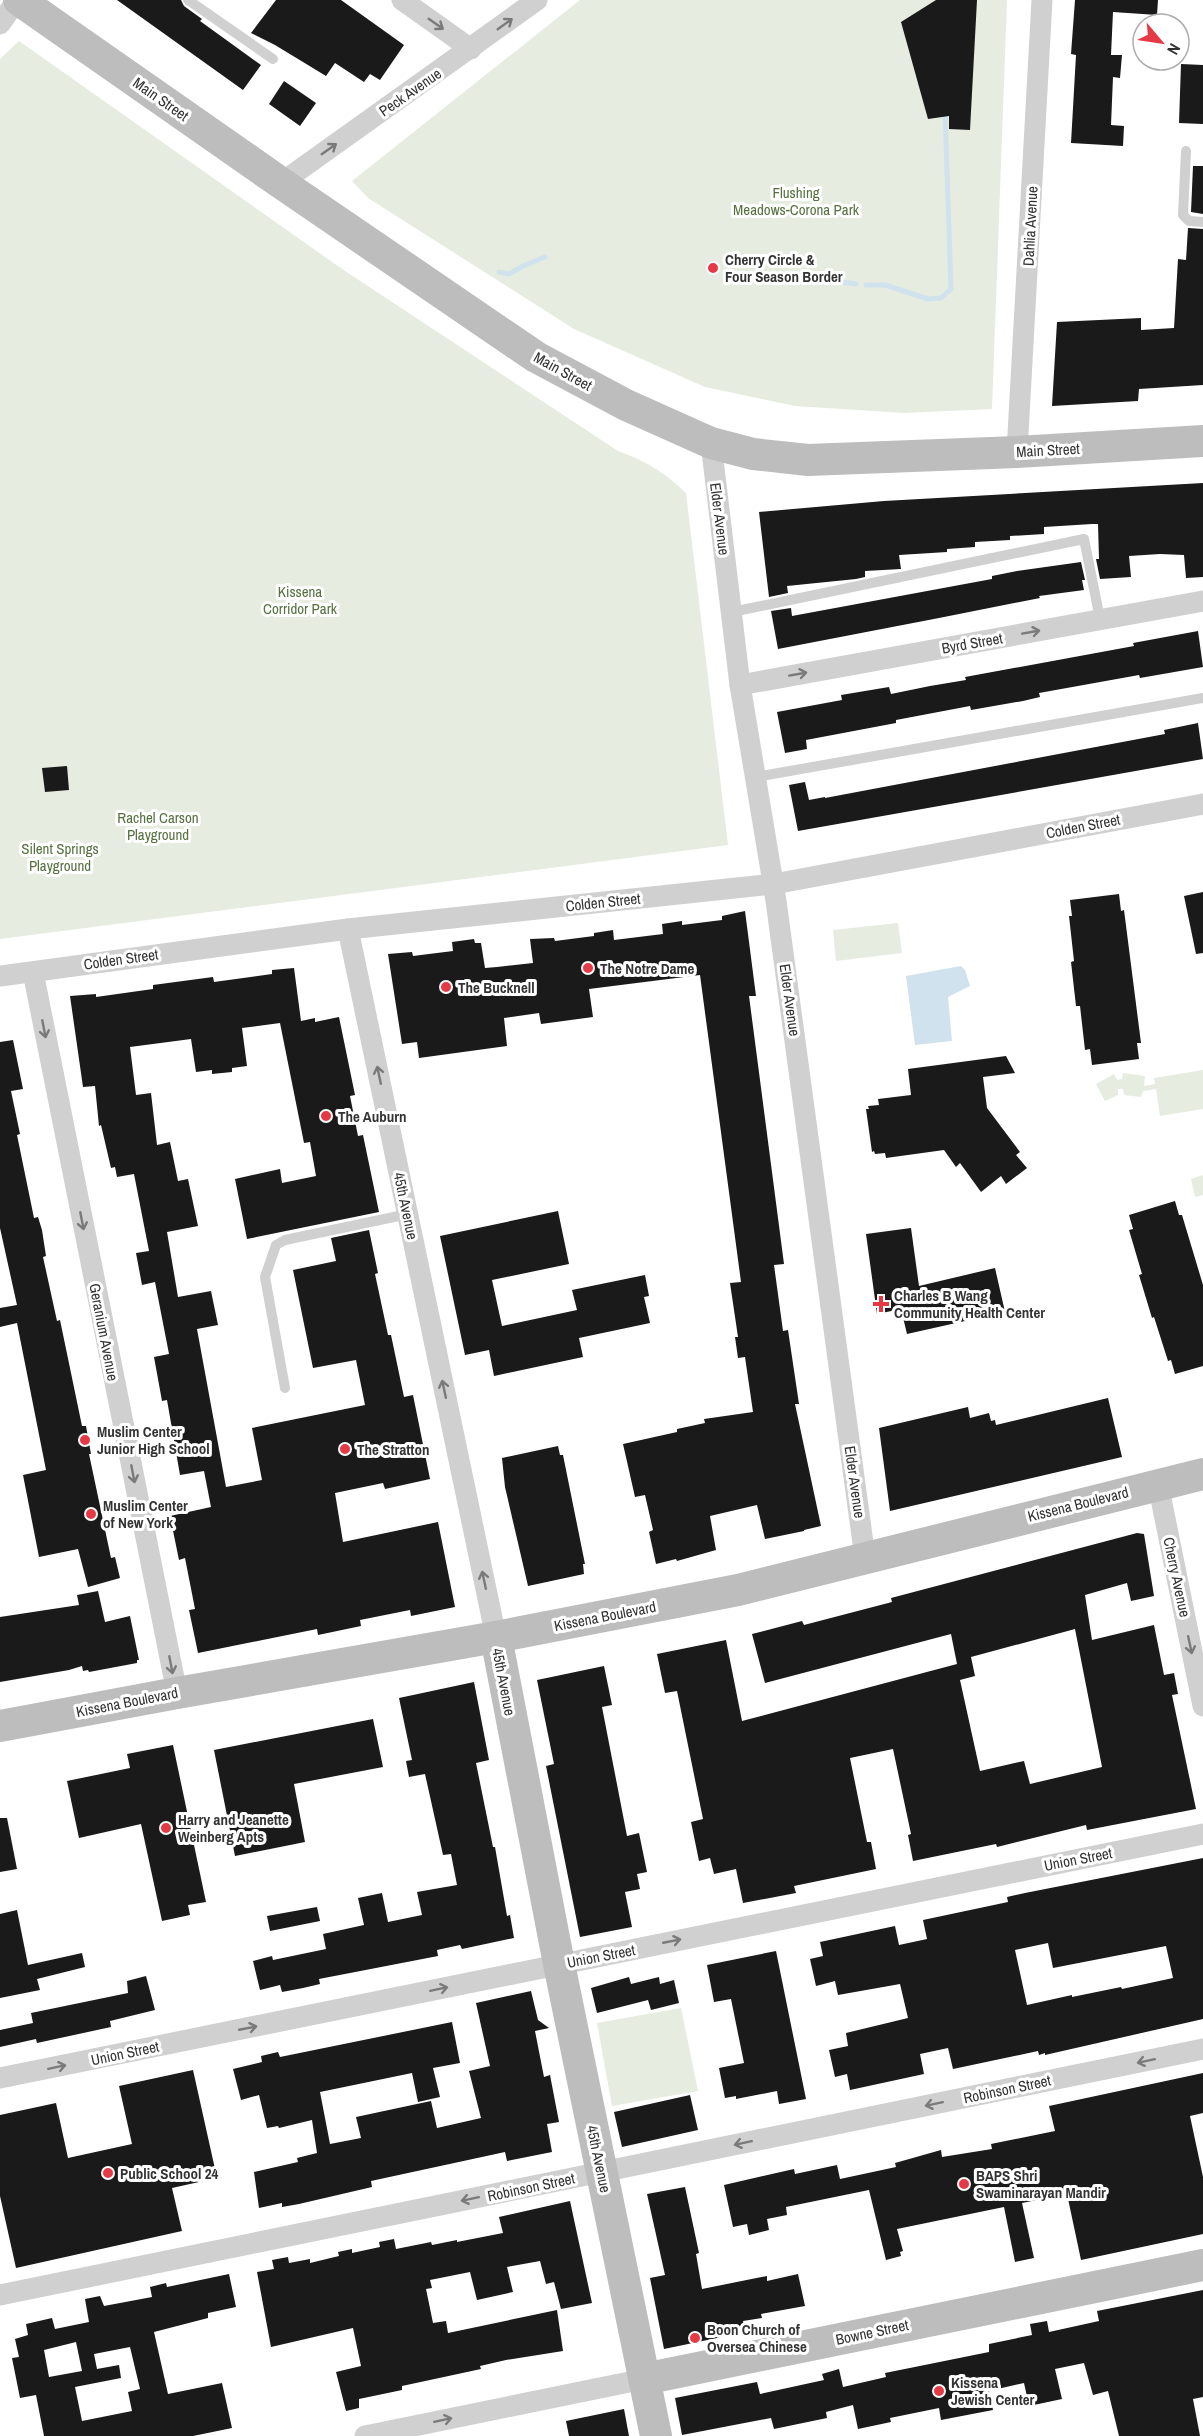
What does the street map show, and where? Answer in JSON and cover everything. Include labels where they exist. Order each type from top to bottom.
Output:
[{"type":"main road","name":"Main Street","points":[[18,0],[544,362],[626,405],[711,443],[753,454],[808,460],[1017,452],[1203,441]]},
{"type":"main road","name":"Kissena Boulevard","points":[[0,1726],[495,1637],[738,1590],[1203,1474]]},
{"type":"main road","name":"45th Avenue","points":[[495,1637],[559,1964],[656,2436]]},
{"type":"main road","name":"Bowne Street","points":[[644,2379],[1203,2265]]},
{"type":"street","points":[[0,24],[18,0]]},
{"type":"street","points":[[402,0],[471,49]]},
{"type":"street","name":"Peck Avenue","points":[[281,183],[537,0]]},
{"type":"street","name":"Dahlia Avenue","points":[[1017,452],[1042,0]]},
{"type":"street","name":"Elder Avenue","points":[[711,443],[740,685],[774,884],[865,1558]]},
{"type":"street","name":"Byrd Street","points":[[740,685],[1203,601]]},
{"type":"street","name":"Colden Street","points":[[0,976],[348,929],[774,884],[1203,804]]},
{"type":"street","name":"45th Avenue","points":[[348,929],[495,1637]]},
{"type":"street","name":"Geranium Avenue","points":[[33,972],[177,1693]]},
{"type":"street","name":"Cherry Avenue","points":[[1158,1485],[1203,1706]]},
{"type":"street","name":"Union Street","points":[[0,2078],[1203,1834]]},
{"type":"street","name":"Robinson Street","points":[[0,2295],[1203,2049]]},
{"type":"street","name":"Bowne Street","points":[[365,2436],[644,2379]]},
{"type":"lane","points":[[188,0],[273,59]]},
{"type":"lane","points":[[1186,151],[1183,215],[1189,221],[1203,222]]},
{"type":"lane","points":[[732,612],[1084,539],[1100,620]]},
{"type":"lane","points":[[756,777],[1203,698]]},
{"type":"lane","points":[[285,1388],[266,1277],[271,1254],[276,1245],[285,1240],[408,1214]]},
{"type":"green space","name":"Flushing Meadows-Corona Park","points":[[580,0],[1007,0],[992,409],[904,413],[795,406],[705,387],[574,329],[368,198],[352,181]]},
{"type":"green space","name":"Kissena Corridor Park","points":[[19,41],[342,269],[618,451],[654,468],[686,493],[728,845],[0,939],[0,59]]},
{"type":"green space","points":[[898,923],[902,953],[836,961],[833,930]]},
{"type":"green space","points":[[1203,1070],[1203,1109],[1160,1116],[1156,1089],[1143,1091],[1141,1097],[1124,1095],[1123,1089],[1118,1089],[1118,1095],[1105,1101],[1096,1084],[1114,1074],[1117,1080],[1122,1079],[1123,1073],[1145,1076],[1144,1086],[1155,1084],[1154,1078]]},
{"type":"green space","points":[[1203,1175],[1203,1195],[1195,1197],[1191,1179]]},
{"type":"green space","points":[[681,2008],[698,2091],[612,2106],[597,2023]]},
{"type":"water","points":[[961,966],[965,970],[970,986],[948,997],[952,1041],[915,1045],[906,976]]},
{"type":"building","points":[[117,0],[181,0],[184,6],[202,19],[200,21],[261,65],[243,90]]},
{"type":"building","points":[[276,0],[341,0],[404,45],[380,80],[370,74],[364,82],[335,63],[326,76],[251,33]]},
{"type":"building","points":[[936,0],[977,0],[970,130],[949,129],[949,116],[928,119],[901,22]]},
{"type":"building","points":[[1075,0],[1158,0],[1157,12],[1113,12],[1111,55],[1122,55],[1120,78],[1113,77],[1111,125],[1124,126],[1123,146],[1071,143],[1076,55],[1071,54]]},
{"type":"building","points":[[1191,64],[1203,65],[1203,124],[1179,123],[1181,72],[1191,72]]},
{"type":"building","points":[[284,81],[316,103],[300,126],[269,104]]},
{"type":"building","points":[[1193,166],[1203,166],[1203,214],[1191,212]]},
{"type":"building","points":[[1188,228],[1203,229],[1203,385],[1139,389],[1138,401],[1052,406],[1057,322],[1141,318],[1141,330],[1174,328],[1178,259],[1186,260]]},
{"type":"building","points":[[1203,483],[1203,577],[1186,578],[1184,555],[1160,554],[1129,556],[1131,577],[1100,579],[1096,559],[1099,559],[1098,524],[1092,524],[1044,527],[1044,534],[1010,536],[1010,540],[975,542],[975,547],[947,549],[947,552],[899,555],[901,569],[865,571],[865,577],[856,579],[787,586],[788,593],[769,597],[759,512],[884,501]]},
{"type":"building","points":[[1081,562],[1085,580],[1082,580],[1084,590],[1039,596],[1040,598],[778,649],[771,611],[791,608],[792,616],[992,579],[992,576],[1017,571]]},
{"type":"building","points":[[1198,631],[1203,667],[1140,678],[1139,675],[1039,693],[1040,697],[1023,701],[971,710],[970,706],[896,720],[896,723],[806,740],[807,749],[785,753],[777,712],[842,700],[841,695],[889,687],[891,694],[966,680],[965,677],[1134,646],[1133,643]]},
{"type":"building","points":[[1198,723],[1203,759],[798,831],[789,785],[805,782],[809,800],[825,798],[1165,734],[1164,730]]},
{"type":"building","points":[[67,766],[69,790],[45,792],[42,768]]},
{"type":"building","points":[[1203,892],[1203,953],[1196,954],[1184,896]]},
{"type":"building","points":[[1119,894],[1121,911],[1124,910],[1141,1043],[1137,1043],[1139,1059],[1092,1065],[1090,1049],[1085,1050],[1080,1006],[1076,1006],[1071,962],[1074,961],[1069,916],[1072,916],[1070,900]]},
{"type":"building","points":[[745,911],[756,996],[749,996],[784,1264],[774,1265],[783,1331],[788,1330],[799,1404],[795,1404],[821,1526],[765,1539],[757,1505],[710,1516],[716,1550],[677,1561],[676,1559],[656,1564],[649,1532],[653,1530],[645,1495],[635,1497],[623,1444],[677,1432],[677,1429],[705,1423],[704,1419],[753,1412],[745,1357],[738,1358],[735,1337],[738,1337],[730,1283],[741,1282],[700,975],[589,989],[593,1017],[541,1024],[539,1013],[504,1018],[507,1046],[419,1058],[417,1042],[402,1044],[388,954],[412,952],[413,956],[453,951],[452,942],[474,939],[475,943],[481,943],[485,968],[533,963],[530,939],[554,938],[555,941],[594,936],[594,933],[613,930],[614,940],[663,934],[662,924],[682,921],[682,925],[722,920],[722,916]]},
{"type":"building","points":[[294,968],[301,1021],[315,1018],[315,1022],[339,1017],[355,1095],[350,1096],[358,1136],[363,1135],[379,1212],[247,1239],[235,1179],[280,1169],[282,1183],[316,1176],[310,1142],[304,1143],[280,1023],[242,1028],[247,1066],[232,1068],[232,1072],[212,1074],[212,1070],[196,1072],[191,1039],[130,1047],[136,1095],[151,1093],[157,1145],[170,1142],[178,1181],[188,1179],[198,1226],[167,1232],[178,1297],[211,1291],[218,1325],[197,1329],[226,1487],[262,1480],[252,1428],[365,1405],[356,1360],[313,1368],[293,1270],[336,1261],[331,1238],[369,1230],[378,1273],[375,1274],[388,1335],[391,1335],[404,1397],[413,1395],[430,1479],[385,1489],[383,1483],[335,1493],[343,1542],[438,1522],[455,1607],[411,1616],[410,1610],[360,1620],[361,1626],[318,1635],[317,1629],[198,1653],[189,1610],[195,1609],[185,1558],[179,1560],[170,1516],[211,1507],[204,1471],[180,1475],[167,1400],[162,1401],[154,1357],[169,1354],[155,1282],[142,1285],[136,1253],[149,1251],[134,1174],[117,1177],[115,1167],[111,1168],[101,1125],[99,1126],[95,1086],[83,1087],[70,996],[96,994],[96,997],[153,989],[153,985],[213,977],[214,982],[272,974],[272,970]]},
{"type":"building","points":[[13,1040],[23,1089],[11,1091],[20,1134],[17,1135],[34,1218],[38,1217],[42,1230],[46,1256],[43,1257],[57,1321],[60,1320],[82,1426],[86,1426],[91,1454],[89,1454],[111,1558],[115,1557],[120,1578],[88,1587],[78,1549],[39,1557],[23,1475],[46,1470],[17,1323],[0,1327],[0,1308],[17,1305],[0,1228],[0,1042]]},
{"type":"building","points":[[1006,1056],[1015,1073],[983,1077],[987,1108],[1020,1152],[1016,1155],[1027,1168],[1006,1184],[1001,1176],[981,1192],[960,1163],[956,1167],[944,1150],[886,1158],[885,1153],[872,1152],[866,1109],[869,1109],[868,1106],[879,1105],[878,1099],[911,1095],[908,1069]]},
{"type":"building","points":[[1175,1201],[1179,1215],[1182,1215],[1203,1285],[1203,1366],[1175,1374],[1171,1360],[1168,1361],[1154,1317],[1152,1318],[1139,1275],[1142,1274],[1129,1230],[1133,1229],[1129,1215]]},
{"type":"building","points":[[558,1211],[569,1264],[492,1280],[502,1326],[577,1310],[572,1290],[645,1275],[649,1296],[644,1297],[650,1323],[579,1338],[583,1357],[494,1376],[489,1350],[465,1355],[440,1236]]},
{"type":"building","points":[[911,1228],[919,1286],[995,1268],[1005,1312],[907,1334],[901,1309],[877,1314],[866,1234]]},
{"type":"building","points":[[1108,1398],[1122,1457],[890,1511],[879,1428],[968,1407],[970,1418],[989,1413],[991,1421],[995,1420],[996,1425]]},
{"type":"building","points":[[558,1446],[560,1455],[563,1455],[585,1564],[583,1564],[584,1574],[528,1586],[505,1487],[502,1458]]},
{"type":"building","points":[[1137,1533],[1144,1534],[1154,1596],[1131,1601],[1127,1583],[1085,1595],[1092,1640],[1154,1625],[1164,1675],[1174,1673],[1178,1694],[1172,1695],[1196,1809],[1087,1830],[1086,1825],[997,1847],[996,1844],[913,1861],[908,1835],[911,1834],[893,1749],[850,1758],[867,1842],[871,1842],[876,1869],[794,1886],[796,1893],[743,1903],[736,1869],[714,1874],[710,1858],[699,1861],[691,1822],[703,1819],[677,1691],[665,1693],[657,1654],[726,1640],[742,1721],[957,1664],[951,1634],[765,1683],[752,1634],[802,1621],[804,1625],[892,1602],[891,1598]],"holes":[[[1075,1629],[1102,1767],[1030,1784],[1024,1761],[980,1771],[960,1680],[975,1676],[971,1657]]]},
{"type":"building","points":[[98,1591],[105,1622],[130,1616],[139,1660],[137,1663],[89,1672],[88,1670],[83,1671],[82,1666],[0,1682],[0,1617],[79,1605],[77,1595]]},
{"type":"building","points":[[604,1666],[612,1705],[602,1707],[627,1836],[639,1833],[647,1872],[637,1874],[640,1889],[625,1892],[632,1927],[580,1937],[546,1766],[554,1764],[537,1680]]},
{"type":"building","points":[[474,1682],[489,1760],[476,1763],[493,1847],[495,1847],[507,1916],[510,1915],[514,1938],[462,1949],[460,1945],[437,1950],[438,1956],[319,1979],[320,1984],[303,1988],[282,1992],[280,1985],[260,1990],[253,1961],[272,1956],[273,1960],[326,1949],[323,1934],[364,1925],[358,1898],[382,1893],[388,1922],[422,1915],[417,1892],[457,1885],[451,1854],[443,1855],[425,1774],[409,1777],[406,1761],[412,1760],[399,1698]]},
{"type":"building","points":[[373,1719],[383,1767],[294,1784],[305,1842],[235,1856],[214,1750]]},
{"type":"building","name":"Harry and Jeanette Weinberg Apts","points":[[173,1745],[206,1902],[188,1905],[190,1915],[162,1921],[141,1824],[79,1838],[67,1781],[130,1768],[127,1754]]},
{"type":"building","points":[[0,1818],[7,1818],[17,1869],[0,1872]]},
{"type":"building","points":[[1203,1858],[1203,2019],[1045,2055],[1045,2053],[1039,2055],[1038,2051],[953,2069],[948,2048],[920,2054],[924,2074],[850,2090],[847,2074],[835,2077],[829,2050],[848,2046],[846,2033],[908,2018],[900,1984],[838,1995],[835,1981],[816,1986],[810,1959],[823,1956],[820,1942],[895,1926],[899,1945],[927,1939],[923,1920],[1008,1902],[1007,1897]],"holes":[[[1048,1943],[1053,1968],[1166,1946],[1173,1978],[1027,2005],[1015,1950]]]},
{"type":"building","points":[[317,1907],[320,1921],[270,1931],[267,1916]]},
{"type":"building","points":[[17,1910],[28,1965],[82,1953],[85,1967],[37,1979],[40,1990],[0,1998],[0,1914]]},
{"type":"building","points":[[776,1951],[806,2099],[779,2104],[777,2091],[736,2099],[736,2096],[725,2098],[719,2068],[744,2063],[731,1999],[714,2002],[707,1965]]},
{"type":"building","points":[[146,1976],[155,2010],[110,2021],[111,2027],[37,2043],[36,2039],[0,2047],[0,2030],[33,2023],[31,2013],[128,1993],[127,1981]]},
{"type":"building","points":[[629,1977],[631,1984],[659,1977],[660,1984],[674,1980],[679,2003],[651,2010],[648,2000],[597,2013],[591,1988]]},
{"type":"building","points":[[531,1991],[538,2020],[549,2028],[535,2031],[544,2077],[550,2075],[559,2122],[547,2124],[552,2152],[507,2161],[505,2152],[371,2181],[372,2187],[299,2204],[282,2207],[282,2203],[259,2208],[254,2172],[298,2162],[297,2158],[317,2153],[312,2120],[279,2128],[278,2126],[267,2128],[259,2095],[241,2100],[233,2069],[262,2062],[261,2056],[278,2052],[280,2057],[452,2022],[460,2063],[433,2068],[440,2097],[418,2102],[412,2073],[320,2092],[330,2144],[361,2138],[356,2117],[431,2101],[437,2128],[481,2118],[469,2071],[490,2066],[476,2003]]},
{"type":"building","name":"Public School 24","points":[[193,2070],[217,2178],[172,2188],[182,2231],[16,2268],[0,2196],[0,2115],[56,2103],[68,2158],[132,2144],[119,2086]]},
{"type":"building","points":[[1203,2073],[1203,2113],[1190,2116],[1203,2177],[1203,2234],[1081,2260],[1067,2194],[1022,2203],[1034,2258],[1015,2262],[1004,2207],[897,2229],[903,2251],[900,2252],[901,2256],[886,2260],[869,2190],[786,2207],[787,2215],[767,2219],[769,2230],[749,2235],[747,2224],[733,2227],[724,2185],[794,2169],[795,2174],[837,2165],[840,2179],[896,2167],[895,2163],[941,2150],[942,2157],[992,2149],[991,2144],[1055,2131],[1049,2106]]},
{"type":"building","points":[[690,2095],[698,2130],[622,2147],[614,2112]]},
{"type":"building","points":[[685,2187],[699,2253],[696,2254],[702,2289],[767,2276],[767,2281],[798,2274],[805,2306],[761,2314],[762,2318],[743,2321],[746,2332],[664,2349],[650,2278],[665,2275],[647,2194]]},
{"type":"building","points":[[570,2201],[592,2303],[561,2309],[554,2282],[546,2284],[540,2261],[507,2267],[513,2292],[477,2300],[470,2272],[430,2280],[432,2288],[426,2289],[433,2323],[446,2321],[448,2333],[557,2310],[563,2351],[506,2360],[480,2366],[481,2369],[402,2386],[402,2390],[359,2399],[359,2408],[346,2411],[336,2372],[361,2366],[353,2328],[271,2347],[257,2272],[274,2269],[272,2260],[288,2257],[289,2263],[310,2259],[310,2263],[339,2256],[338,2252],[352,2249],[352,2253],[380,2247],[379,2242],[394,2239],[396,2249],[431,2242],[432,2245],[457,2240],[457,2242],[503,2233],[499,2217]]},
{"type":"building","points":[[229,2274],[236,2307],[208,2313],[208,2318],[154,2332],[168,2394],[222,2383],[232,2428],[193,2436],[44,2436],[36,2395],[20,2398],[12,2358],[19,2357],[15,2339],[28,2335],[26,2324],[52,2318],[55,2329],[89,2322],[85,2299],[100,2296],[104,2306],[152,2297],[150,2287],[166,2283],[167,2287]],"holes":[[[76,2342],[82,2371],[49,2377],[44,2350]],[[130,2347],[140,2389],[128,2392],[132,2411],[82,2421],[75,2387],[121,2378],[119,2365],[97,2369],[94,2354]]]},
{"type":"building","points":[[1203,2290],[1203,2397],[1193,2399],[1200,2436],[1119,2436],[1108,2391],[1093,2395],[1084,2363],[1055,2369],[1062,2399],[1029,2406],[1024,2383],[989,2391],[993,2410],[941,2420],[939,2408],[890,2418],[891,2422],[858,2429],[853,2405],[826,2412],[827,2418],[774,2429],[771,2418],[682,2435],[675,2398],[757,2382],[760,2394],[824,2380],[822,2374],[839,2369],[843,2387],[886,2377],[885,2373],[989,2352],[989,2344],[1032,2335],[1030,2324],[1047,2321],[1049,2332],[1099,2321],[1097,2311]]},
{"type":"building","points":[[624,2409],[629,2436],[569,2436],[566,2421]]},
{"type":"waterway","points":[[866,285],[885,285],[928,299],[941,298],[951,289],[945,112]]},
{"type":"waterway","points":[[499,272],[509,274],[545,257]]},
{"type":"waterway","points":[[789,274],[795,275]]},
{"type":"waterway","points":[[806,277],[814,279]]},
{"type":"waterway","points":[[825,280],[856,284]]},
{"type":"place","name":"Cherry Circle & Four Season Border","points":[[713,268]]},
{"type":"place","name":"The Notre Dame","points":[[588,968]]},
{"type":"place","name":"The Bucknell","points":[[446,987]]},
{"type":"place","name":"The Auburn","points":[[326,1116]]},
{"type":"place","name":"Charles B Wang Community Health Center","points":[[881,1304]]},
{"type":"place","name":"Muslim Center Junior High School","points":[[85,1440]]},
{"type":"place","name":"The Stratton","points":[[345,1449]]},
{"type":"place","name":"Muslim Center of New York","points":[[91,1514]]},
{"type":"place","name":"Harry and Jeanette Weinberg Apts","points":[[166,1828]]},
{"type":"place","name":"Public School 24","points":[[108,2173]]},
{"type":"place","name":"BAPS Shri Swaminarayan Mandir","points":[[964,2184]]},
{"type":"place","name":"Boon Church of Oversea Chinese","points":[[695,2338]]},
{"type":"place","name":"Kissena Jewish Center","points":[[939,2391]]},
{"type":"park label","name":"Rachel Carson Playground","points":[[158,826]]},
{"type":"park label","name":"Silent Springs Playground","points":[[60,856]]}]
